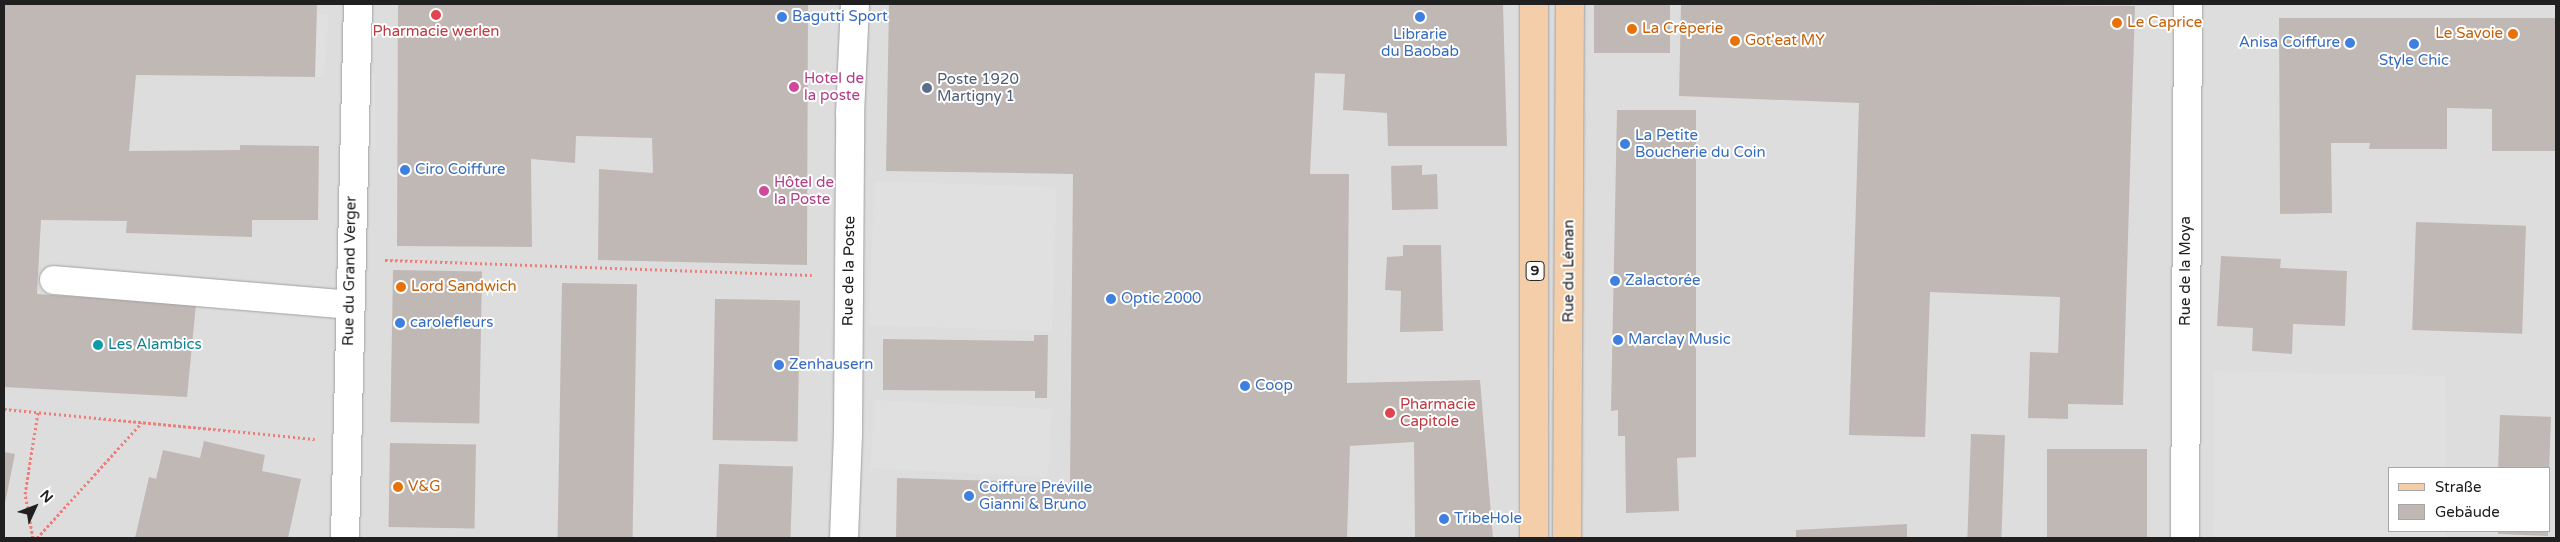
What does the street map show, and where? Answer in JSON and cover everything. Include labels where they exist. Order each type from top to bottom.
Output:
[{"type":"main road","name":"9","points":[[1534,4],[1534,538]]},
{"type":"main road","name":"Rue du Léman","points":[[1567,538],[1570,4]]},
{"type":"street","name":"Rue du Grand Verger","points":[[345,538],[358,4]]},
{"type":"street","name":"Rue de la Poste","points":[[844,538],[848,435],[850,114],[855,4]]},
{"type":"street","name":"Rue de la Moya","points":[[2185,538],[2188,4]]},
{"type":"street","points":[[54,280],[350,305]]},
{"type":"path","points":[[381,260],[812,276]]},
{"type":"path","points":[[4,409],[323,440]]},
{"type":"path","points":[[33,538],[25,494],[38,412]]},
{"type":"path","points":[[37,538],[142,422]]},
{"type":"shaded area","points":[[4,4],[2556,4],[2556,538],[4,538]]},
{"type":"shaded area","points":[[318,14],[329,15],[323,78],[313,77]]},
{"type":"shaded area","points":[[364,74],[375,74],[375,147],[364,147]]},
{"type":"shaded area","points":[[874,181],[1057,187],[1052,331],[869,325]]},
{"type":"shaded area","points":[[2214,371],[2445,376],[2446,467],[2388,467],[2388,532],[2446,532],[2446,538],[2213,538]]},
{"type":"shaded area","points":[[874,400],[1052,409],[1048,477],[870,468]]},
{"type":"building","points":[[4,4],[317,4],[315,77],[136,75],[129,151],[240,150],[240,145],[319,146],[318,220],[252,220],[252,237],[126,233],[127,221],[41,220],[37,294],[196,304],[187,397],[4,387]]},
{"type":"building","points":[[398,4],[808,4],[807,265],[598,260],[599,169],[653,173],[652,138],[576,136],[575,163],[531,159],[532,247],[397,246]]},
{"type":"building","points":[[889,4],[1503,4],[1507,146],[1388,146],[1387,113],[1343,110],[1345,74],[1315,73],[1310,174],[1349,174],[1347,383],[1480,380],[1493,538],[1415,538],[1414,442],[1350,446],[1347,538],[896,538],[897,478],[1070,483],[1073,174],[886,171]]},
{"type":"building","name":"La Crêperie","points":[[1594,4],[1670,4],[1670,53],[1594,53]]},
{"type":"building","points":[[1681,4],[2135,6],[2123,405],[2068,404],[2068,419],[2028,418],[2030,352],[2058,353],[2060,297],[1930,292],[1925,437],[1849,435],[1859,103],[1679,96]]},
{"type":"building","points":[[2279,18],[2556,18],[2556,151],[2492,151],[2492,109],[2447,108],[2447,149],[2369,149],[2370,143],[2331,143],[2332,213],[2280,214]]},
{"type":"building","points":[[1617,110],[1696,110],[1696,457],[1677,458],[1679,511],[1626,513],[1625,436],[1618,436],[1618,410],[1611,411]]},
{"type":"building","points":[[1422,165],[1422,175],[1437,174],[1438,209],[1392,210],[1391,166]]},
{"type":"building","points":[[2416,222],[2526,226],[2522,334],[2412,330]]},
{"type":"building","points":[[1403,245],[1441,245],[1443,331],[1400,332],[1401,291],[1385,290],[1387,257],[1403,256]]},
{"type":"building","points":[[2221,256],[2281,259],[2280,268],[2347,271],[2345,326],[2293,324],[2292,354],[2252,351],[2253,328],[2217,326]]},
{"type":"building","points":[[393,270],[482,272],[479,424],[390,422]]},
{"type":"building","points":[[562,283],[637,284],[633,538],[558,538]]},
{"type":"building","points":[[715,299],[800,300],[798,441],[713,440]]},
{"type":"building","points":[[1034,335],[1048,335],[1047,398],[1035,398],[1035,391],[883,390],[883,339],[1034,341]]},
{"type":"building","points":[[2500,415],[2551,417],[2549,467],[2498,467]]},
{"type":"building","points":[[1971,434],[2005,435],[2001,538],[1967,538]]},
{"type":"building","points":[[204,441],[265,455],[262,471],[301,479],[288,538],[135,538],[149,477],[156,479],[163,450],[200,458]]},
{"type":"building","points":[[390,443],[476,445],[475,528],[389,527]]},
{"type":"building","points":[[2047,449],[2147,449],[2147,538],[2047,538]]},
{"type":"building","points":[[4,452],[15,454],[5,503],[4,503]]},
{"type":"building","points":[[719,464],[793,467],[790,538],[716,538]]},
{"type":"building","points":[[1907,524],[1907,538],[1796,538],[1796,530]]},
{"type":"building","points":[[2498,532],[2548,532],[2548,536],[2498,534]]},
{"type":"place","name":"Pharmacie werlen","points":[[436,15]]},
{"type":"place","name":"Bagutti Sport","points":[[782,17]]},
{"type":"place","name":"Librarie du Baobab","points":[[1420,17]]},
{"type":"place","name":"Le Caprice","points":[[2117,23]]},
{"type":"place","name":"La Crêperie","points":[[1632,29]]},
{"type":"place","name":"Le Savoie","points":[[2513,34]]},
{"type":"place","name":"Got'eat MY","points":[[1735,41]]},
{"type":"place","name":"Anisa Coiffure","points":[[2350,43]]},
{"type":"place","name":"Style Chic","points":[[2414,44]]},
{"type":"place","name":"Hotel de la poste","points":[[794,87]]},
{"type":"place","name":"Poste 1920 Martigny 1","points":[[927,88]]},
{"type":"place","name":"La Petite Boucherie du Coin","points":[[1625,144]]},
{"type":"place","name":"Ciro Coiffure","points":[[405,170]]},
{"type":"place","name":"Hôtel de la Poste","points":[[764,191]]},
{"type":"place","name":"Zalactorée","points":[[1615,281]]},
{"type":"place","name":"Lord Sandwich","points":[[401,287]]},
{"type":"place","name":"Optic 2000","points":[[1111,299]]},
{"type":"place","name":"carolefleurs","points":[[400,323]]},
{"type":"place","name":"Marclay Music","points":[[1618,340]]},
{"type":"place","name":"Les Alambics","points":[[98,345]]},
{"type":"place","name":"Zenhausern","points":[[779,365]]},
{"type":"place","name":"Coop","points":[[1245,386]]},
{"type":"place","name":"Pharmacie Capitole","points":[[1390,413]]},
{"type":"place","name":"V&G","points":[[398,487]]},
{"type":"place","name":"Coiffure Préville Gianni & Bruno","points":[[969,496]]},
{"type":"place","name":"TribeHole","points":[[1444,519]]}]
